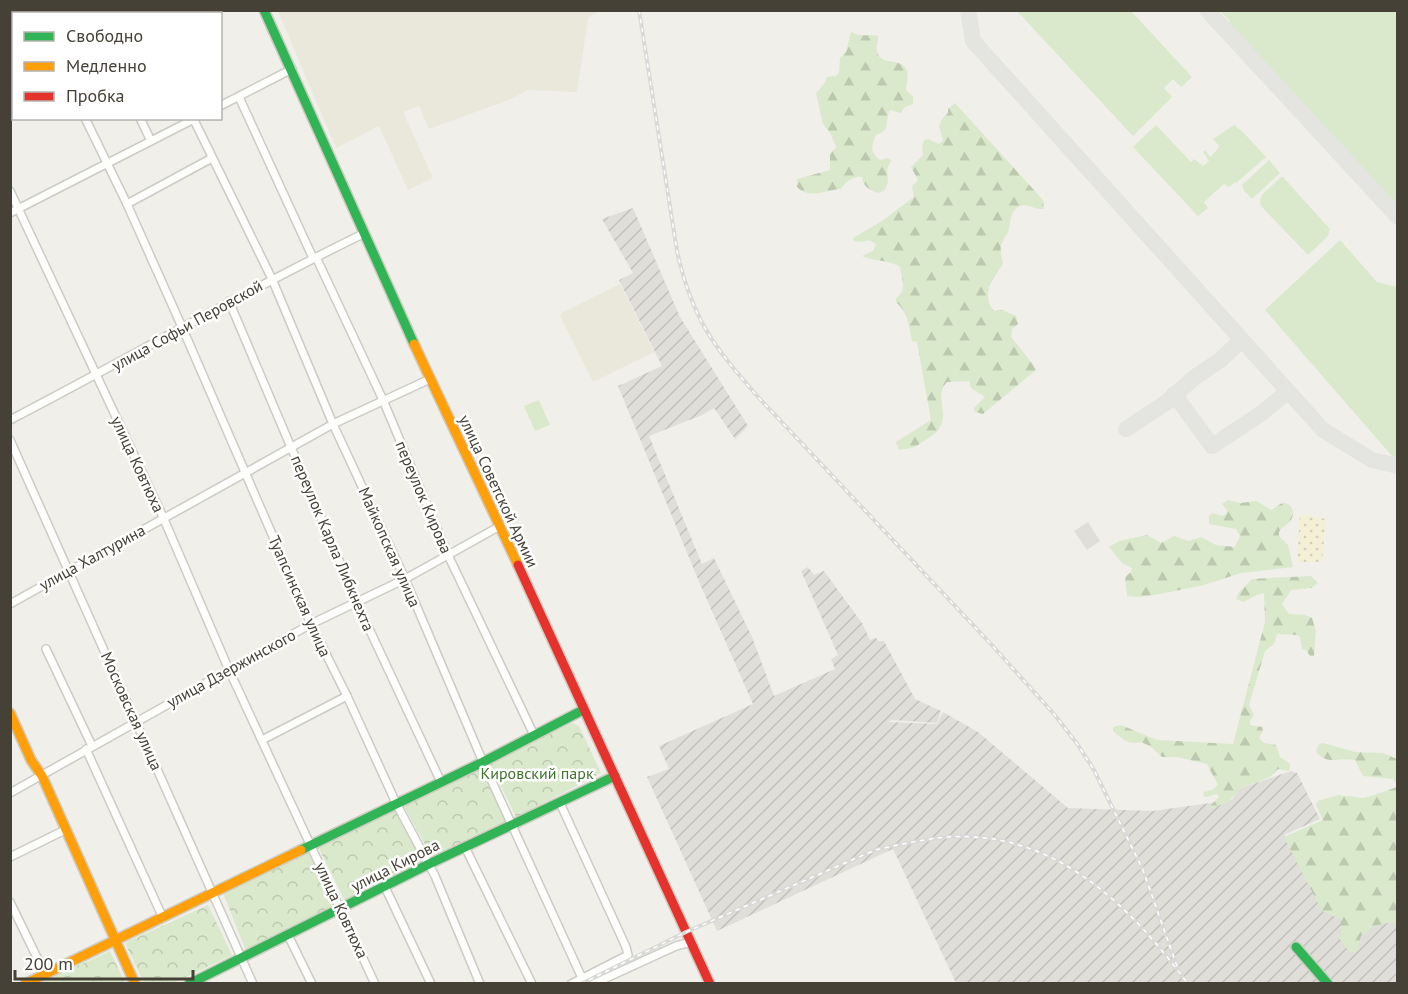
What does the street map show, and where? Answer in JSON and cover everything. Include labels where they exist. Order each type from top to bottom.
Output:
[{"type":"main road","name":"улица Советской Армии","points":[[264,10],[430,379],[710,984]]},
{"type":"main road","points":[[25,984],[483,762],[584,710]]},
{"type":"main road","points":[[10,713],[31,760],[42,776],[135,984]]},
{"type":"main road","name":"улица Кирова","points":[[189,984],[429,864],[615,776]]},
{"type":"main road","points":[[1296,947],[1328,984]]},
{"type":"street","points":[[222,105],[292,69]]},
{"type":"street","name":"переулок Кирова","points":[[239,97],[383,400],[448,555],[534,735]]},
{"type":"street","name":"Туапсинская улица","points":[[86,120],[127,204],[182,327],[311,624],[396,803],[429,864],[480,984]]},
{"type":"street","points":[[141,120],[151,141]]},
{"type":"street","points":[[10,213],[192,120]]},
{"type":"street","name":"Майкопская улица","points":[[194,120],[272,279],[333,424],[405,579],[483,762],[582,978]]},
{"type":"street","points":[[127,204],[212,158]]},
{"type":"street","name":"улица Ковтюха","points":[[10,191],[163,517],[229,670],[375,984]]},
{"type":"street","name":"улица Софьи Перовской","points":[[10,420],[96,376],[230,301],[365,233]]},
{"type":"street","name":"переулок Карла Либкнехта","points":[[230,301],[357,603],[441,782]]},
{"type":"street","name":"улица Халтурина","points":[[10,604],[333,424],[430,379]]},
{"type":"street","name":"Московская улица","points":[[10,440],[253,984]]},
{"type":"street","name":"улица Дзержинского","points":[[10,793],[311,624],[405,579],[500,526]]},
{"type":"street","points":[[46,649],[163,918]]},
{"type":"street","points":[[262,740],[347,696]]},
{"type":"street","points":[[560,803],[628,955],[571,984]]},
{"type":"street","points":[[10,857],[65,830]]},
{"type":"street","points":[[465,847],[532,984]]},
{"type":"street","points":[[385,887],[431,984]]},
{"type":"street","points":[[10,902],[45,974]]},
{"type":"street","points":[[288,935],[312,984]]},
{"type":"street","points":[[593,984],[676,946],[691,942]]},
{"type":"shaded area","points":[[278,11],[625,11],[598,12],[588,18],[577,92],[528,90],[511,99],[429,129],[419,106],[403,112],[433,178],[408,190],[379,126],[336,148]]},
{"type":"shaded area","points":[[633,208],[680,317],[748,426],[735,439],[714,408],[649,436],[702,564],[714,558],[752,637],[774,696],[835,669],[831,659],[838,655],[801,571],[808,567],[814,575],[824,571],[862,623],[870,640],[876,638],[878,641],[884,641],[915,699],[941,711],[937,723],[892,720],[888,722],[937,724],[943,712],[978,732],[1068,808],[1153,811],[1232,800],[1238,789],[1291,771],[1297,773],[1320,819],[1284,835],[1365,924],[1397,921],[1397,983],[956,983],[893,849],[717,931],[647,777],[669,769],[659,746],[753,704],[700,584],[618,386],[662,366],[619,280],[633,273],[602,219]]},
{"type":"shaded area","points":[[620,284],[654,352],[593,382],[559,314]]},
{"type":"shaded area","points":[[1088,522],[1100,541],[1087,550],[1074,531]]},
{"type":"green space","points":[[1017,11],[1131,11],[1192,77],[1181,87],[1173,79],[1164,88],[1172,97],[1133,136]]},
{"type":"green space","points":[[1220,11],[1397,11],[1397,211],[1226,25],[1230,21]]},
{"type":"green space","points":[[851,32],[878,36],[879,56],[904,66],[908,75],[906,90],[913,96],[913,104],[905,107],[901,113],[890,110],[886,128],[876,135],[873,142],[873,152],[880,160],[887,158],[891,160],[887,170],[888,182],[885,190],[878,193],[865,185],[862,177],[856,177],[841,189],[807,193],[797,187],[797,179],[830,170],[830,153],[836,148],[831,134],[823,124],[816,93],[827,77],[836,76],[839,73],[840,58],[846,52]]},
{"type":"green space","points":[[955,103],[1043,200],[1044,209],[1023,205],[1014,211],[1008,232],[1001,245],[1003,264],[992,281],[988,293],[990,305],[994,311],[1002,310],[1016,316],[1018,324],[1012,329],[1011,337],[1036,370],[983,414],[975,412],[974,408],[985,397],[971,388],[969,381],[947,382],[941,395],[943,416],[938,430],[916,446],[899,450],[896,442],[931,420],[917,342],[912,341],[906,315],[896,302],[903,288],[900,267],[862,256],[873,251],[876,244],[869,240],[854,241],[853,238],[882,221],[914,197],[912,186],[918,180],[911,167],[923,155],[924,140],[928,139],[939,144],[943,141],[939,126],[948,113],[948,109]]},
{"type":"green space","points":[[1156,125],[1191,162],[1194,159],[1203,166],[1209,161],[1203,152],[1205,150],[1210,157],[1219,146],[1213,139],[1234,125],[1266,157],[1236,183],[1229,187],[1224,184],[1204,202],[1208,208],[1198,216],[1133,147]]},
{"type":"green space","points":[[1269,160],[1280,173],[1252,199],[1244,191],[1242,185]]},
{"type":"green space","points":[[1281,177],[1330,229],[1328,236],[1308,255],[1261,206],[1262,195]]},
{"type":"green space","points":[[1340,240],[1377,282],[1397,287],[1397,458],[1392,456],[1265,310]]},
{"type":"green space","points":[[539,400],[550,425],[535,431],[524,406]]},
{"type":"green space","points":[[1228,500],[1240,503],[1257,501],[1271,510],[1282,503],[1292,508],[1292,518],[1280,530],[1279,536],[1288,545],[1293,567],[1241,573],[1204,585],[1160,594],[1127,596],[1125,577],[1132,568],[1122,563],[1109,547],[1119,541],[1147,535],[1161,543],[1174,536],[1189,541],[1201,537],[1216,545],[1235,547],[1240,536],[1236,529],[1209,524],[1209,516],[1212,513],[1223,516],[1226,514],[1227,510],[1222,504]]},
{"type":"green space","points":[[1311,576],[1318,583],[1311,588],[1291,590],[1282,604],[1289,614],[1312,618],[1316,631],[1314,656],[1310,656],[1306,650],[1302,649],[1300,637],[1297,635],[1277,634],[1274,644],[1265,651],[1249,705],[1254,715],[1250,725],[1262,727],[1263,731],[1259,738],[1264,743],[1276,745],[1280,757],[1290,764],[1289,771],[1278,769],[1270,777],[1239,789],[1229,802],[1206,810],[1219,797],[1217,794],[1203,796],[1204,792],[1218,785],[1207,764],[1177,757],[1162,757],[1150,746],[1141,742],[1126,741],[1113,731],[1113,727],[1121,725],[1157,740],[1233,744],[1265,622],[1264,593],[1243,602],[1236,599],[1239,592],[1252,579]]},
{"type":"green space","name":"Кировский парк","points":[[572,723],[579,726],[601,773],[516,817],[489,762]]},
{"type":"green space","points":[[1323,743],[1355,752],[1383,753],[1397,759],[1397,784],[1393,779],[1363,776],[1355,760],[1329,760],[1320,756],[1316,751],[1319,744]]},
{"type":"green space","points":[[481,767],[507,821],[432,857],[403,805]]},
{"type":"green space","points":[[1397,787],[1397,921],[1374,926],[1361,936],[1357,952],[1350,953],[1339,938],[1342,931],[1340,919],[1322,911],[1284,837],[1323,820],[1316,805],[1318,801],[1338,795],[1363,798]]},
{"type":"green space","points":[[396,807],[422,862],[345,901],[318,847]]},
{"type":"green space","points":[[310,850],[336,907],[246,951],[223,893]]},
{"type":"green space","points":[[208,905],[232,955],[173,983],[144,983],[125,943]]},
{"type":"green space","points":[[110,951],[125,983],[41,983]]},
{"type":"sand","points":[[1300,514],[1326,519],[1322,562],[1297,562]]},
{"type":"taxiway","points":[[968,10],[973,41],[1323,430],[1372,460],[1398,466]]},
{"type":"taxiway","points":[[1207,10],[1398,217]]},
{"type":"taxiway","points":[[1126,429],[1167,402],[1242,340]]},
{"type":"taxiway","points":[[1174,394],[1212,446],[1262,413],[1288,391]]},
{"type":"railway","points":[[639,10],[677,251],[690,295],[707,331],[729,363],[759,398],[989,642],[1054,714],[1078,745],[1094,770],[1143,870],[1178,969]]},
{"type":"railway","points":[[581,984],[686,932],[875,850],[947,837],[986,838],[1022,846],[1055,859],[1086,878],[1114,900],[1165,954],[1188,984]]},
{"type":"traffic: fast","points":[[264,10],[414,344]]},
{"type":"traffic: fast","points":[[301,850],[483,762],[583,710]]},
{"type":"traffic: fast","points":[[189,984],[429,864],[615,776]]},
{"type":"traffic: fast","points":[[1296,947],[1328,984]]},
{"type":"traffic: slow","points":[[414,344],[518,565]]},
{"type":"traffic: slow","points":[[10,713],[31,760],[42,776],[135,984]]},
{"type":"traffic: slow","points":[[25,984],[301,850]]},
{"type":"traffic: jam","points":[[518,565],[710,984]]}]
